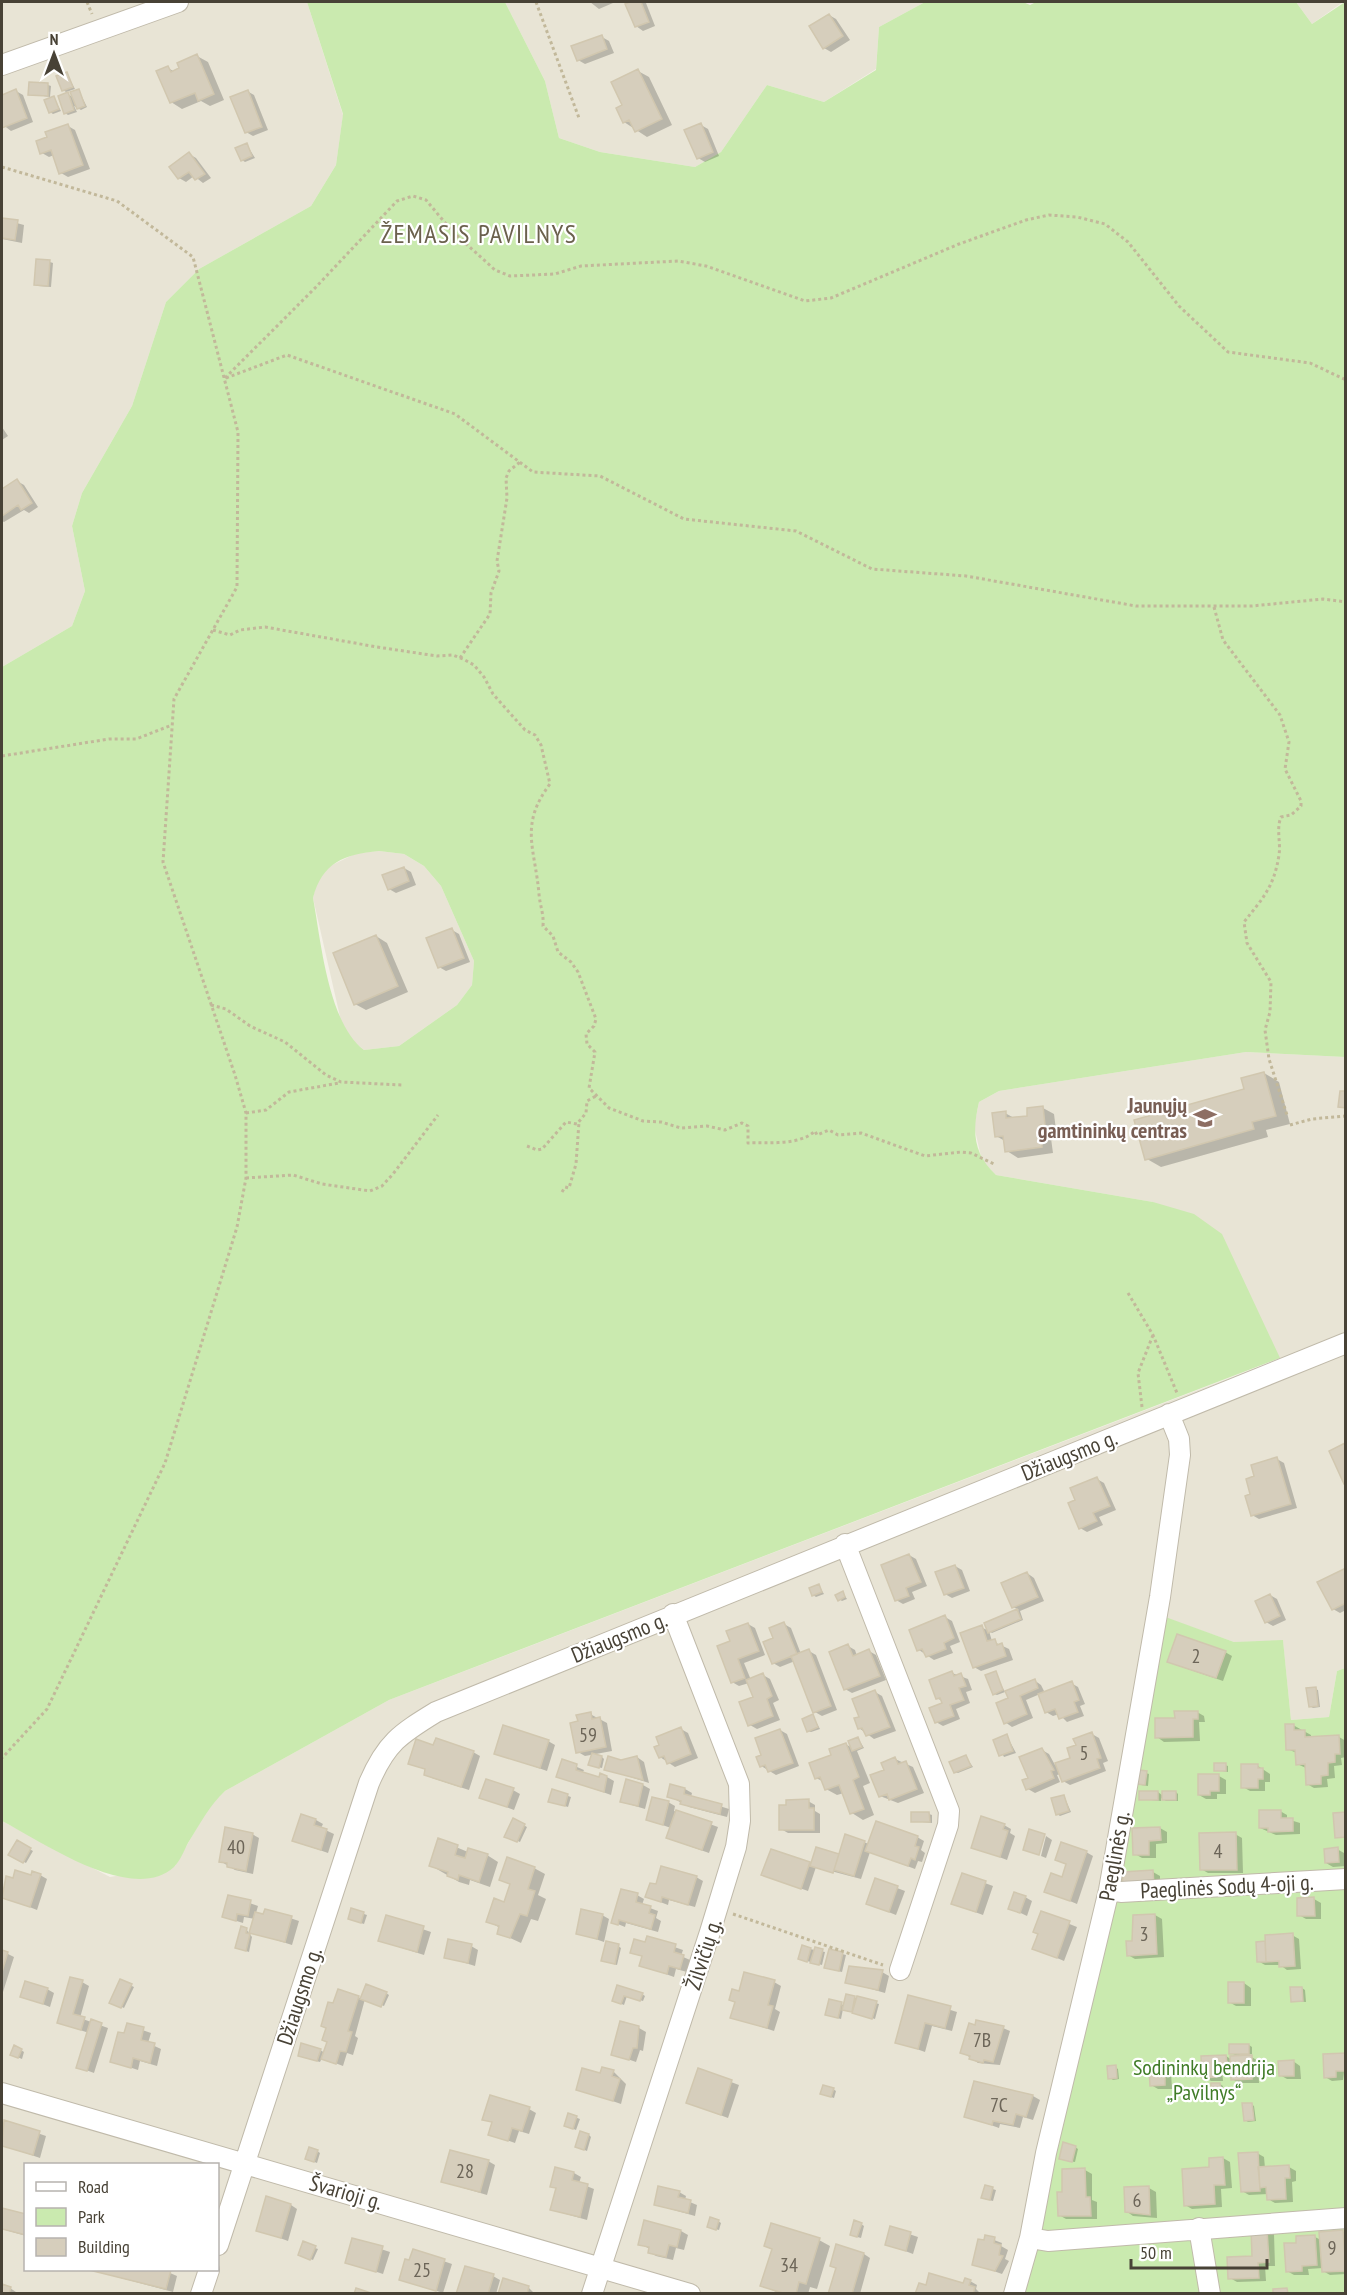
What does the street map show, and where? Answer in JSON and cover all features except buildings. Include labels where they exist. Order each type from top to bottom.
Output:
[{"type":"street","points":[[2,65],[178,2]]},
{"type":"street","name":"Džiaugsmo g.","points":[[219,2242],[369,1783],[387,1748],[412,1727],[436,1712],[672,1614],[1346,1343]]},
{"type":"street","name":"Paeglinės g.","points":[[1014,2294],[1030,2238],[1046,2153],[1108,1890],[1160,1597],[1180,1455],[1177,1411]]},
{"type":"street","points":[[844,1544],[950,1811],[948,1825],[900,1970]]},
{"type":"street","name":"Žilvičių g.","points":[[592,2294],[718,1908],[739,1830],[741,1800],[739,1784],[672,1614]]},
{"type":"street","name":"Paeglinės Sodų 4-oji g.","points":[[1108,1890],[1121,1893],[1346,1879]]},
{"type":"street","name":"Švarioji g.","points":[[2,2093],[690,2294]]},
{"type":"street","points":[[1030,2238],[1048,2241],[1346,2218]]},
{"type":"street","points":[[1198,2228],[1210,2294]]},
{"type":"street","points":[[201,2294],[209,2271]]},
{"type":"path","points":[[536,2],[579,118]]},
{"type":"path","points":[[2,167],[117,201],[193,257],[225,378],[238,432],[237,587],[174,699],[163,862],[246,1113],[246,1178],[237,1227],[165,1463],[47,1709],[2,1758]]},
{"type":"path","points":[[225,378],[316,287],[397,201],[413,196],[426,200],[452,231],[486,262],[495,270],[510,276],[555,274],[581,266],[678,261],[706,266],[805,301],[831,298],[959,244],[1026,220],[1049,215],[1077,217],[1105,224],[1128,242],[1179,306],[1228,352],[1310,363],[1346,380]]},
{"type":"path","points":[[225,378],[287,355],[455,414],[532,472],[600,476],[684,519],[796,531],[872,569],[966,576],[1136,606],[1252,606],[1323,599],[1346,602]]},
{"type":"path","points":[[460,658],[490,614],[491,593],[499,571],[497,561],[504,519],[506,478],[509,471],[520,462]]},
{"type":"path","points":[[1214,606],[1223,640],[1280,715],[1289,742],[1285,769],[1301,801],[1301,806],[1291,815],[1281,817],[1279,823],[1280,854],[1271,888],[1244,922],[1246,943],[1271,982],[1270,1012],[1265,1030],[1269,1059],[1287,1115]]},
{"type":"path","points":[[213,630],[230,635],[240,630],[265,627],[377,647],[460,658],[474,665],[493,694],[525,730],[535,735],[541,745],[550,784],[536,802],[530,825],[539,897],[544,913],[543,926],[553,936],[558,952],[571,962],[578,972],[596,1019],[594,1026],[586,1034],[587,1044],[595,1052],[590,1088],[609,1108],[644,1121],[661,1122],[681,1128],[707,1126],[725,1130],[742,1123],[748,1126],[748,1143],[775,1143],[811,1135],[815,1131],[817,1135],[830,1130],[838,1135],[861,1133],[925,1156],[971,1153],[996,1165]]},
{"type":"path","points":[[2,756],[109,739],[136,739],[172,725]]},
{"type":"path","points":[[212,1005],[226,1009],[250,1026],[285,1042],[326,1075],[341,1082]]},
{"type":"path","points":[[246,1113],[266,1110],[289,1092],[341,1082],[402,1085]]},
{"type":"path","points":[[527,1146],[537,1150],[542,1149],[566,1122],[574,1125],[579,1122],[586,1113],[587,1101],[596,1096]]},
{"type":"path","points":[[246,1178],[293,1175],[332,1186],[370,1191],[382,1186],[393,1174],[438,1115]]},
{"type":"path","points":[[1290,1125],[1312,1119],[1346,1116]]},
{"type":"path","points":[[562,1192],[566,1187],[569,1188],[575,1173],[579,1122]]},
{"type":"path","points":[[1128,1293],[1153,1335],[1173,1388],[1177,1411]]},
{"type":"path","points":[[1146,1423],[1139,1397],[1138,1373],[1153,1335]]},
{"type":"path","points":[[718,1908],[900,1970]]},
{"type":"shaded area","points":[[2,2],[307,2],[343,115],[336,165],[311,206],[199,269],[166,302],[132,406],[82,493],[72,526],[85,591],[72,626],[2,667]]},
{"type":"shaded area","points":[[505,2],[925,2],[879,27],[876,69],[824,102],[767,85],[721,152],[695,167],[600,152],[559,138],[545,81]]},
{"type":"shaded area","points":[[1296,2],[1343,2],[1312,24]]},
{"type":"shaded area","points":[[379,851],[404,854],[424,866],[441,886],[474,961],[472,985],[457,1005],[399,1046],[364,1050],[352,1040],[341,1021],[313,898],[317,880],[330,866],[357,853]]},
{"type":"shaded area","points":[[1246,1052],[1345,1057],[1345,1668],[1337,1671],[1329,1717],[1291,1720],[1283,1641],[1234,1642],[1149,1612],[1100,1905],[1007,2293],[2,2293],[2,1821],[110,1877],[175,1866],[210,1805],[225,1791],[389,1700],[1279,1359],[1153,1202],[996,1175],[982,1161],[974,1126],[979,1102],[999,1091]]},
{"type":"green space","points":[[307,2],[505,2],[545,81],[559,138],[600,152],[695,167],[721,152],[767,85],[824,102],[876,70],[879,27],[925,2],[1023,2],[1030,5],[1036,2],[1296,2],[1312,24],[1345,2],[1345,1057],[1246,1052],[999,1091],[979,1102],[975,1123],[976,1141],[983,1159],[996,1175],[1153,1202],[1194,1214],[1222,1234],[1280,1358],[389,1700],[225,1791],[205,1816],[174,1867],[156,1877],[135,1879],[112,1875],[88,1866],[63,1855],[2,1821],[2,667],[72,626],[85,591],[72,526],[82,493],[132,406],[166,302],[199,269],[311,206],[336,165],[343,114]],"holes":[[[366,852],[404,854],[424,866],[441,886],[474,961],[472,985],[457,1005],[399,1046],[364,1050],[342,1021],[334,1001],[323,958],[313,898],[322,876],[336,862]]]},
{"type":"green space","name":"Sodininkų bendrija „Pavilnys“","points":[[1149,1611],[1234,1642],[1283,1640],[1291,1720],[1329,1717],[1337,1671],[1345,1668],[1345,2293],[1007,2294],[1100,1905]]},
{"type":"place","name":"Jaunųjų gamtininkų centras","points":[[1205,1118]]},
{"type":"district","name":"ŽEMASIS PAVILNYS","points":[[479,233]]}]
